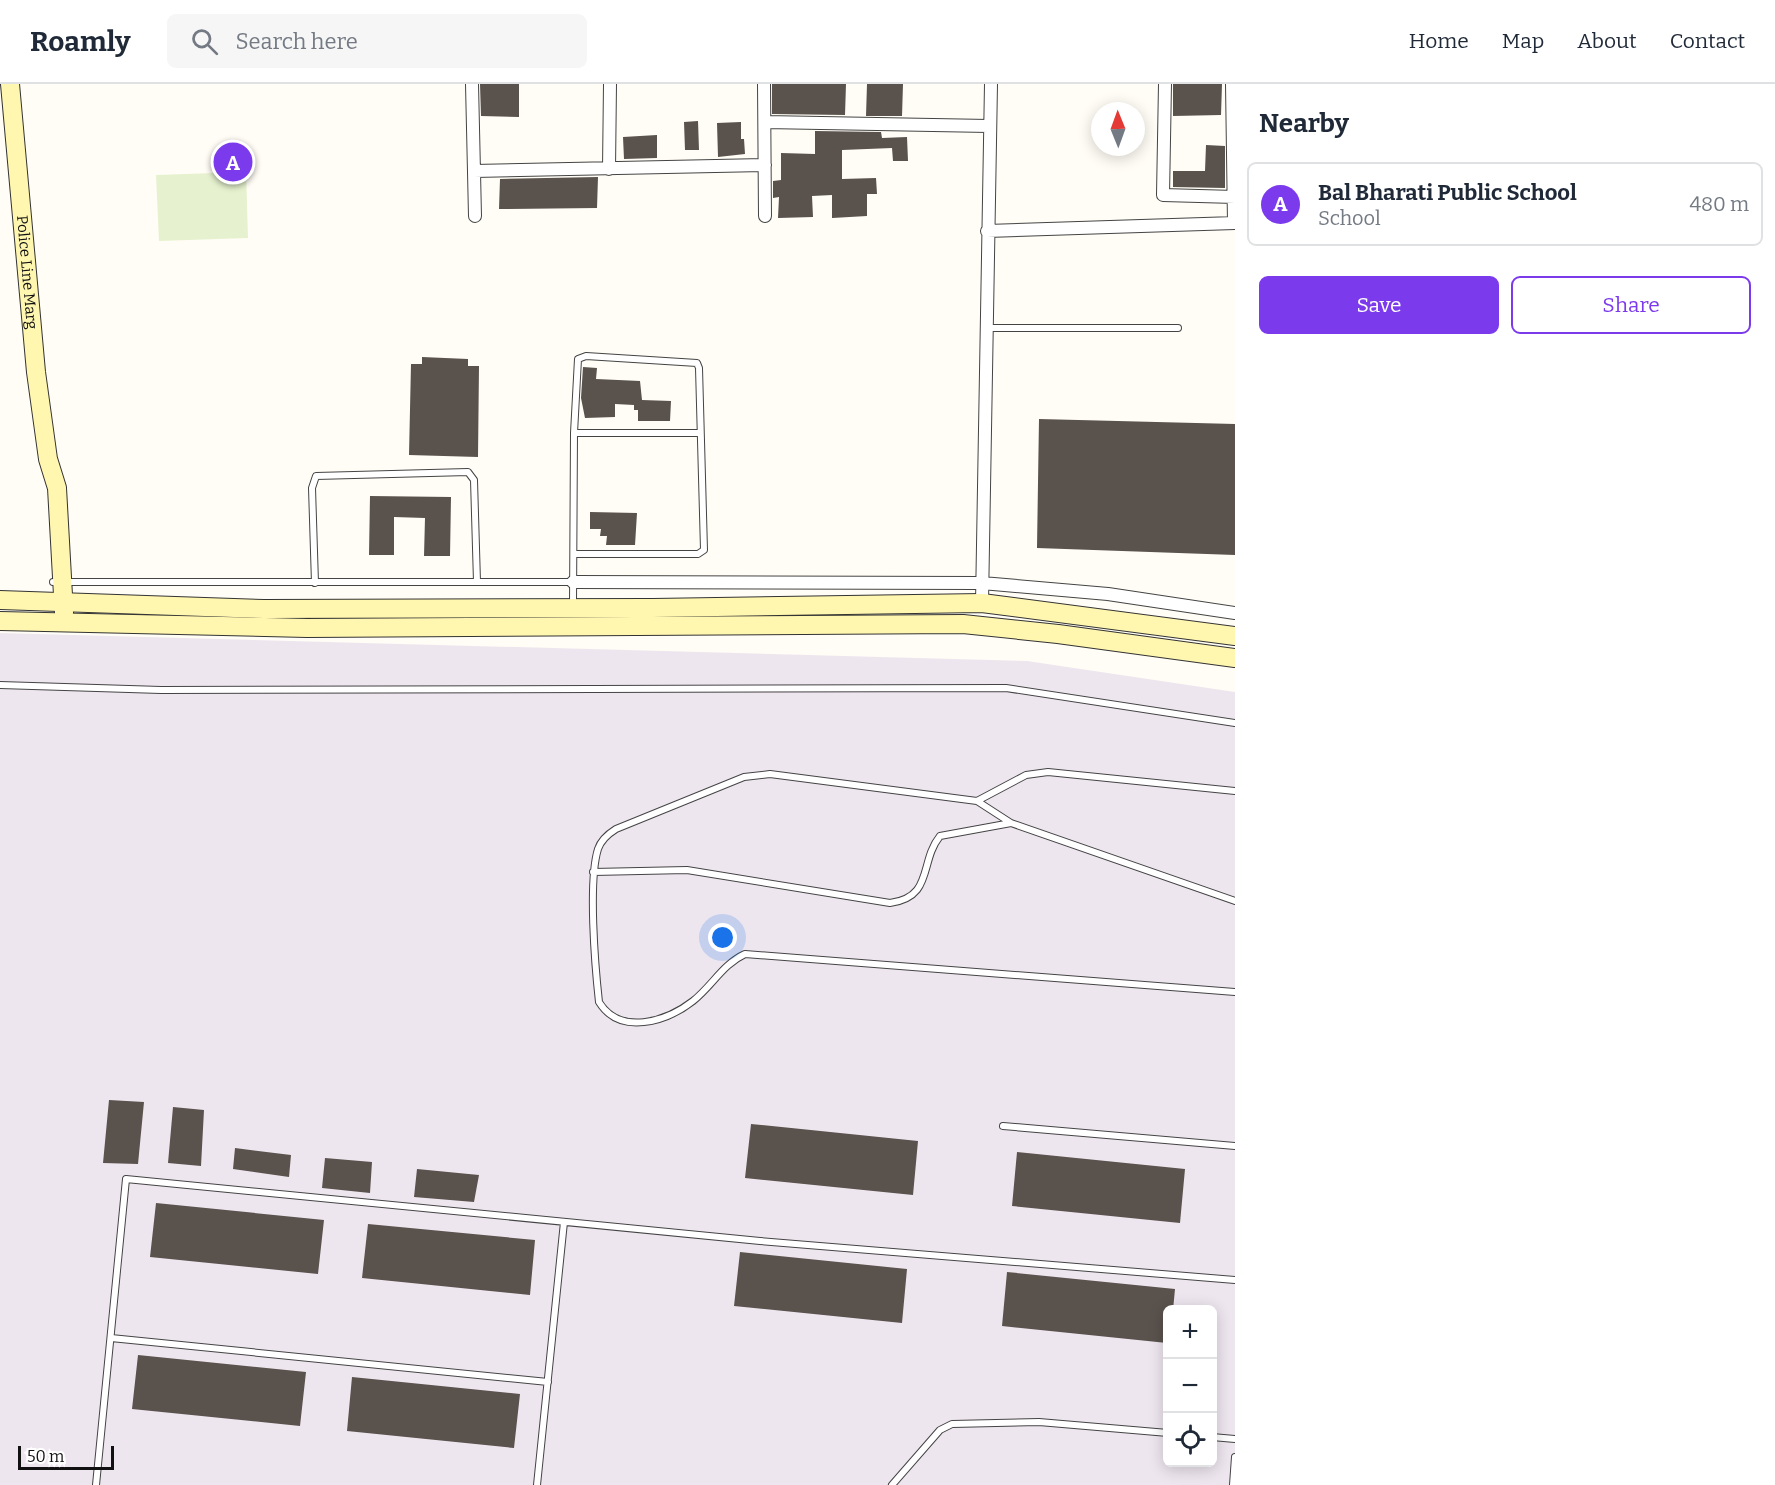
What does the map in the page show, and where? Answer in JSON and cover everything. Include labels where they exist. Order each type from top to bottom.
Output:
[{"type":"main road","name":"Police Line Marg","points":[[10,84],[36,372],[48,459],[46,488],[58,582],[60,623]]},
{"type":"main road","points":[[0,600],[264,609],[982,603],[1235,636]]},
{"type":"main road","points":[[0,621],[307,628],[963,624],[1058,634],[1235,658]]},
{"type":"street","points":[[472,84],[475,216]]},
{"type":"street","points":[[609,169],[610,84]]},
{"type":"street","points":[[764,84],[765,216]]},
{"type":"street","points":[[982,603],[991,84]]},
{"type":"street","points":[[1165,84],[1163,195],[1234,197]]},
{"type":"street","points":[[987,231],[1235,223],[1232,84]]},
{"type":"street","points":[[765,122],[989,126]]},
{"type":"street","points":[[474,171],[765,165]]},
{"type":"street","points":[[573,582],[982,583],[1108,594],[1235,613]]},
{"type":"lane","points":[[986,328],[1178,328]]},
{"type":"lane","points":[[573,608],[574,433],[577,362],[586,356],[697,363],[706,545],[702,553],[574,554]]},
{"type":"lane","points":[[574,433],[699,433]]},
{"type":"lane","points":[[315,583],[312,488],[316,476],[468,472],[474,480],[477,582]]},
{"type":"lane","points":[[58,582],[573,582]]},
{"type":"lane","points":[[0,686],[161,690],[1006,688],[1235,723]]},
{"type":"lane","points":[[977,801],[1026,775],[1048,772],[1235,791]]},
{"type":"lane","points":[[1235,901],[1011,823],[977,801],[770,774],[744,777],[616,829],[606,836],[598,847],[593,872],[599,1002],[606,1013],[633,1023],[650,1022],[671,1015],[693,1001],[733,959],[745,954],[1235,992]]},
{"type":"lane","points":[[593,872],[687,870],[890,903],[905,901],[917,893],[933,844],[940,836],[1011,823]]},
{"type":"lane","points":[[1003,1126],[1235,1146]]},
{"type":"lane","points":[[96,1485],[126,1179],[564,1222],[1235,1280]]},
{"type":"lane","points":[[537,1485],[564,1222]]},
{"type":"lane","points":[[111,1338],[548,1382]]},
{"type":"lane","points":[[891,1485],[940,1430],[952,1424],[1039,1422],[1163,1433]]},
{"type":"lane","points":[[1217,1437],[1235,1439]]},
{"type":"lane","points":[[1233,1485],[1235,1457]]},
{"type":"shaded area","points":[[0,633],[1027,661],[1235,692],[1235,1485],[0,1485]]},
{"type":"green space","points":[[246,172],[248,238],[159,241],[156,175]]},
{"type":"building","points":[[480,84],[519,84],[519,117],[481,116]]},
{"type":"building","points":[[772,84],[846,84],[845,115],[772,114]]},
{"type":"building","points":[[867,84],[903,84],[902,116],[866,116]]},
{"type":"building","points":[[1173,84],[1222,84],[1221,115],[1173,116]]},
{"type":"building","points":[[698,121],[699,150],[685,150],[684,122]]},
{"type":"building","points":[[741,122],[741,139],[744,139],[745,154],[718,157],[717,123]]},
{"type":"building","points":[[815,131],[881,132],[882,138],[907,137],[908,161],[893,161],[892,148],[842,150],[842,179],[876,178],[877,194],[867,194],[867,216],[832,218],[832,195],[812,196],[813,217],[778,218],[779,197],[773,198],[773,181],[781,180],[781,153],[815,154]]},
{"type":"building","points":[[657,135],[657,158],[624,159],[623,137]]},
{"type":"building","points":[[1206,145],[1225,146],[1225,188],[1173,187],[1173,171],[1205,171]]},
{"type":"building","points":[[598,177],[597,208],[499,209],[500,179]]},
{"type":"building","points":[[422,357],[468,359],[468,366],[479,366],[478,457],[409,455],[411,364],[422,364]]},
{"type":"building","points":[[583,367],[597,368],[596,379],[640,381],[642,400],[671,401],[670,421],[638,421],[638,410],[634,410],[634,405],[615,404],[615,417],[585,418],[581,398]]},
{"type":"building","points":[[1039,419],[1235,424],[1235,555],[1037,548]]},
{"type":"building","points":[[370,496],[451,497],[450,556],[424,556],[425,518],[394,517],[394,555],[369,555]]},
{"type":"building","points":[[590,512],[637,513],[635,545],[606,545],[607,536],[600,536],[601,529],[590,529]]},
{"type":"building","points":[[109,1100],[144,1102],[138,1164],[103,1163]]},
{"type":"building","points":[[173,1107],[204,1110],[201,1166],[168,1163]]},
{"type":"building","points":[[751,1124],[918,1141],[913,1195],[745,1178]]},
{"type":"building","points":[[235,1148],[291,1155],[289,1177],[233,1169]]},
{"type":"building","points":[[1017,1152],[1185,1169],[1180,1223],[1012,1206]]},
{"type":"building","points":[[325,1158],[372,1162],[370,1193],[322,1188]]},
{"type":"building","points":[[417,1169],[479,1175],[474,1202],[414,1197]]},
{"type":"building","points":[[156,1203],[324,1220],[318,1274],[150,1257]]},
{"type":"building","points":[[368,1224],[535,1240],[530,1295],[362,1278]]},
{"type":"building","points":[[740,1252],[907,1269],[902,1323],[734,1306]]},
{"type":"building","points":[[1007,1272],[1175,1289],[1173,1305],[1163,1305],[1163,1343],[1002,1326]]},
{"type":"building","points":[[138,1355],[306,1372],[300,1426],[132,1409]]},
{"type":"building","points":[[352,1377],[520,1394],[514,1448],[347,1431]]},
{"type":"place","name":"Bal Bharati Public School","points":[[233,162]]}]
